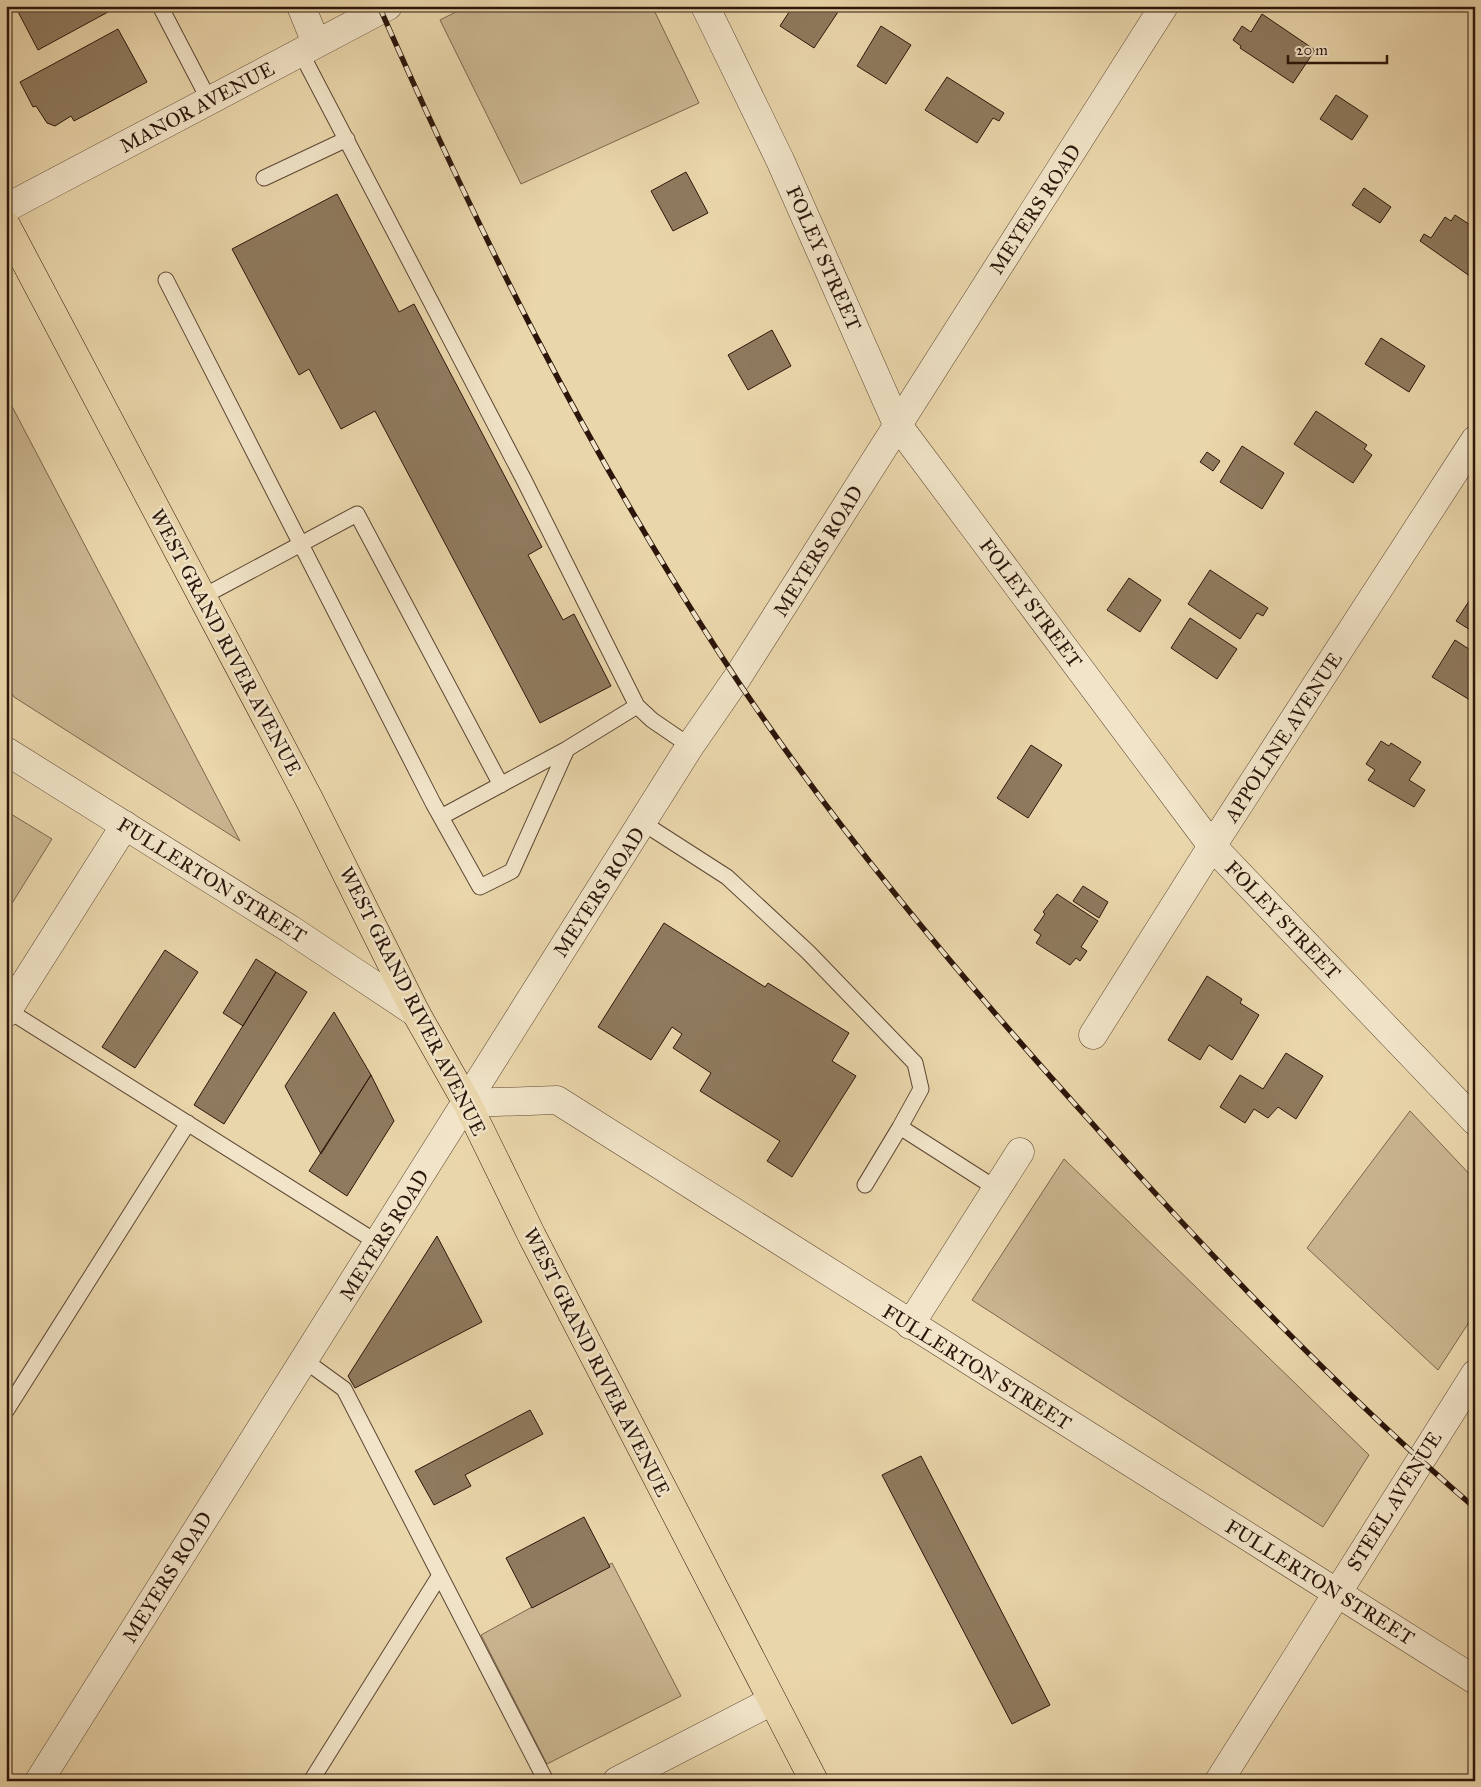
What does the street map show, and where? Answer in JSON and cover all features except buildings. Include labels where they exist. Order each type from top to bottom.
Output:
[{"type":"main road","name":"WEST GRAND RIVER AVENUE","points":[[6,225],[313,806],[416,1013],[467,1102],[537,1244],[814,1781]]},
{"type":"street","points":[[301,6],[308,47]]},
{"type":"street","name":"MANOR AVENUE","points":[[6,208],[388,6]]},
{"type":"street","name":"FOLEY STREET","points":[[706,6],[780,160],[897,424],[1212,846],[1475,1121]]},
{"type":"street","name":"MEYERS ROAD","points":[[39,1781],[467,1102],[518,1017],[643,824],[690,746],[742,670],[1164,6]]},
{"type":"street","name":"APPOLINE AVENUE","points":[[1094,1035],[1212,846],[1475,440]]},
{"type":"street","name":"FULLERTON STREET","points":[[6,751],[290,928],[416,1013]]},
{"type":"street","points":[[7,1011],[125,826]]},
{"type":"street","name":"FULLERTON STREET","points":[[467,1102],[557,1100],[910,1325],[1475,1680]]},
{"type":"street","points":[[910,1325],[1020,1152]]},
{"type":"street","name":"STEEL AVENUE","points":[[1219,1781],[1336,1592],[1475,1374]]},
{"type":"street","points":[[617,1781],[772,1702]]},
{"type":"lane","points":[[160,6],[209,100]]},
{"type":"lane","points":[[308,47],[347,139],[533,498],[637,706],[652,720],[690,746]]},
{"type":"lane","points":[[264,178],[347,139]]},
{"type":"lane","points":[[166,280],[300,545],[441,817],[480,887],[512,871],[567,749]]},
{"type":"lane","points":[[202,597],[357,514],[501,785]]},
{"type":"lane","points":[[441,817],[567,749],[637,706]]},
{"type":"lane","points":[[643,824],[727,877],[808,952],[915,1062],[920,1089],[900,1127],[865,1185]]},
{"type":"lane","points":[[7,1011],[378,1243]]},
{"type":"lane","points":[[6,1411],[188,1124]]},
{"type":"lane","points":[[900,1127],[997,1188]]},
{"type":"lane","points":[[304,1360],[344,1389],[546,1781]]},
{"type":"lane","points":[[311,1781],[440,1574]]},
{"type":"shaded area","points":[[468,6],[652,6],[699,103],[521,184],[440,20]]},
{"type":"shaded area","points":[[6,395],[240,841],[14,697],[6,682]]},
{"type":"shaded area","points":[[6,811],[52,839],[6,913]]},
{"type":"shaded area","points":[[1410,1111],[1475,1180],[1475,1313],[1438,1370],[1307,1248]]},
{"type":"shaded area","points":[[1064,1159],[1369,1455],[1323,1527],[972,1300]]},
{"type":"shaded area","points":[[612,1563],[681,1696],[547,1764],[481,1635]]},
{"type":"railway","points":[[379,6],[454,171],[577,414],[622,494],[716,648],[802,772],[847,833],[990,1008],[1136,1172],[1229,1272],[1324,1369],[1475,1508]]}]
